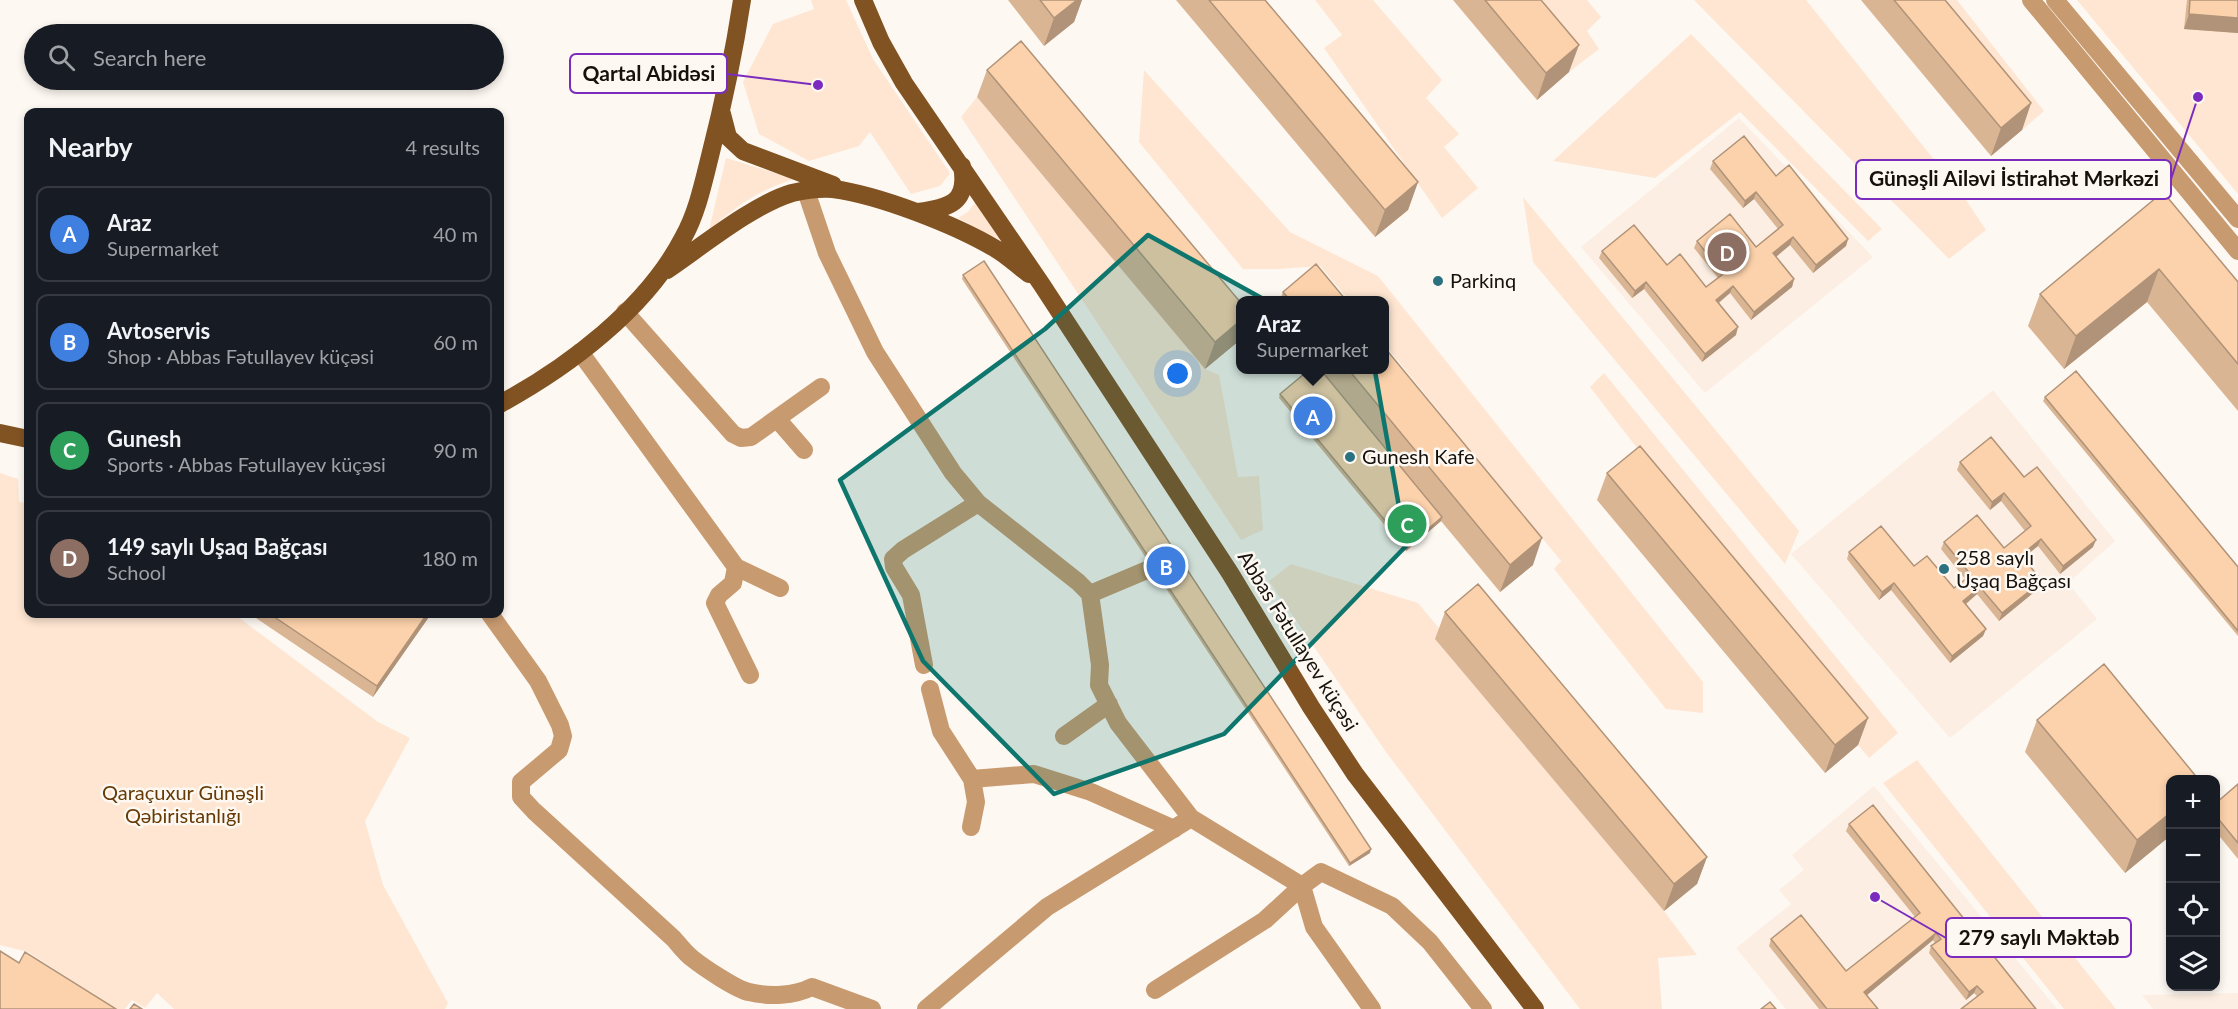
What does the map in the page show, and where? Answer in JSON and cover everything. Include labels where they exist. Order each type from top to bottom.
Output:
[{"type":"main road","points":[[504,402],[531,387],[580,352],[625,312],[658,276],[684,238],[694,214],[721,110],[742,0]]},
{"type":"main road","name":"Abbas Fətullayev küçəsi","points":[[863,0],[881,42],[904,83],[1042,285],[1230,573],[1311,707],[1355,774],[1535,1009]]},
{"type":"main road","points":[[721,110],[728,137],[743,151],[960,230],[998,250],[1042,285]]},
{"type":"main road","points":[[913,213],[939,210],[958,198],[964,188],[961,164]]},
{"type":"main road","points":[[658,276],[750,213],[775,200],[806,191],[832,189],[860,195]]},
{"type":"main road","points":[[0,433],[24,438]]},
{"type":"street","points":[[2031,0],[2238,251]]},
{"type":"street","points":[[2055,0],[2238,219]]},
{"type":"street","points":[[806,191],[827,253],[875,352],[952,473],[978,503],[1090,594],[1100,665],[1099,685],[1118,723],[1191,818],[1302,886],[1314,927],[1372,1009]]},
{"type":"street","points":[[625,312],[733,434],[741,438],[751,437],[778,420],[821,387]]},
{"type":"street","points":[[580,352],[736,567],[780,588]]},
{"type":"street","points":[[778,420],[804,450]]},
{"type":"street","points":[[924,665],[911,595],[894,567],[893,559],[903,550],[978,503]]},
{"type":"street","points":[[736,567],[733,583],[719,595],[715,603],[750,675]]},
{"type":"street","points":[[1090,594],[1147,570]]},
{"type":"street","points":[[493,618],[538,681],[560,725],[563,736],[559,750],[521,782],[522,797],[534,811],[674,939],[692,959],[732,984],[747,992],[781,994],[801,992],[812,987],[872,1009]]},
{"type":"street","points":[[930,689],[941,731],[972,779],[976,802],[971,828]]},
{"type":"street","points":[[1064,736],[1109,704]]},
{"type":"street","points":[[972,779],[1034,774],[1090,792],[1174,829]]},
{"type":"street","points":[[926,1009],[1047,907],[1191,818]]},
{"type":"street","points":[[1155,990],[1265,920],[1321,872],[1392,906],[1430,942],[1483,1009]]},
{"type":"highlighted area","points":[[1148,235],[1373,360],[1406,546],[1224,734],[1054,794],[923,661],[840,480],[1045,329]]},
{"type":"shaded area","points":[[1739,118],[1873,257],[1705,393],[1581,247]]},
{"type":"shaded area","name":"258 saylı Uşaq Bağçası","points":[[1993,390],[2115,541],[2068,583],[2097,619],[1950,738],[1791,554]]},
{"type":"shaded area","points":[[1874,786],[2057,1009],[1786,1009],[1736,948],[1791,904],[1779,890],[1804,870],[1792,855]]},
{"type":"shaded area","points":[[2238,993],[2238,1009],[2153,1009],[2142,995]]},
{"type":"green space","points":[[811,0],[846,0],[873,59],[950,173],[940,186],[911,194],[870,132],[859,146],[809,161],[759,134],[743,82],[773,24],[814,9]]},
{"type":"green space","points":[[1315,0],[1373,0],[1442,80],[1426,98],[1459,134],[1444,147],[1478,188],[1442,218],[1324,48],[1342,35]]},
{"type":"green space","points":[[1508,0],[1587,0],[1601,17],[1587,31],[1599,49],[1569,72]]},
{"type":"green space","points":[[1694,0],[1806,0],[1964,197],[1986,230],[1949,259]]},
{"type":"green space","points":[[1912,0],[1957,0],[2044,111],[2022,130]]},
{"type":"green space","points":[[2077,0],[2238,0],[2238,194]]},
{"type":"green space","points":[[1691,34],[1882,229],[1868,241],[1740,112],[1655,178],[1553,161]]},
{"type":"green space","points":[[1144,70],[1290,232],[1378,276],[1703,682],[1703,713],[1666,709],[1554,569],[1561,561],[1389,350],[1389,296],[1346,296],[1320,266],[1243,269],[1139,142]]},
{"type":"green space","points":[[977,97],[1205,369],[1219,375],[1238,477],[1259,476],[1263,530],[1241,540],[961,117]]},
{"type":"green space","points":[[726,158],[795,179],[749,199],[709,230]]},
{"type":"green space","points":[[1523,197],[1799,531],[1785,564],[1533,262]]},
{"type":"green space","points":[[975,202],[1004,242],[958,218],[969,211]]},
{"type":"green space","points":[[1604,373],[1898,733],[1869,758],[1630,473],[1647,461],[1590,387]]},
{"type":"green space","name":"Qaraçuxur Günəşli Qəbiristanlığı","points":[[0,473],[18,479],[19,502],[24,503],[24,618],[239,618],[378,722],[410,738],[365,821],[383,885],[448,1003],[445,1009],[174,1009],[157,993],[145,1008],[132,1000],[125,1009],[116,1009],[28,952],[0,945]]},
{"type":"green space","points":[[1291,564],[1418,603],[1443,633],[1436,640],[1664,911],[1697,955],[1658,958],[1662,1009],[1580,1009],[1386,752],[1269,581]]},
{"type":"green space","points":[[1917,760],[2116,1009],[2064,1009],[1883,783]]},
{"type":"building","points":[[1040,0],[1077,0],[1054,18]]},
{"type":"building","points":[[1209,0],[1265,0],[1418,182],[1385,210]]},
{"type":"building","points":[[1485,0],[1541,0],[1579,45],[1546,73]]},
{"type":"building","points":[[1894,0],[1945,0],[2031,103],[2001,128]]},
{"type":"building","points":[[2190,0],[2238,0],[2238,18],[2189,14]]},
{"type":"building","points":[[1021,41],[1236,297],[1236,324],[1215,342],[987,70]]},
{"type":"building","points":[[1744,136],[1776,176],[1789,165],[1848,239],[1816,265],[1793,237],[1773,253],[1794,279],[1754,312],[1733,286],[1716,300],[1738,327],[1705,354],[1646,282],[1635,291],[1602,251],[1634,225],[1667,265],[1680,254],[1706,287],[1723,274],[1697,241],[1730,214],[1756,247],[1783,225],[1756,192],[1745,201],[1713,161]]},
{"type":"building","points":[[2163,192],[2238,282],[2238,364],[2159,269],[2076,336],[2040,294]]},
{"type":"building","points":[[984,261],[1371,849],[1350,863],[963,275]]},
{"type":"building","points":[[1316,264],[1343,296],[1286,296],[1283,292]]},
{"type":"building","points":[[1389,353],[1542,538],[1510,565],[1352,374],[1389,374]]},
{"type":"building","points":[[2076,371],[2238,567],[2238,631],[2045,397]]},
{"type":"building","points":[[1304,374],[1324,374],[1442,517],[1407,547],[1280,394]]},
{"type":"building","points":[[1991,437],[2024,477],[2037,467],[2096,540],[2063,566],[2041,539],[2021,555],[2042,581],[2002,613],[1980,587],[1963,601],[1986,629],[1952,656],[1894,583],[1882,592],[1849,552],[1881,526],[1914,566],[1927,556],[1954,588],[1971,575],[1944,542],[1977,515],[2004,548],[2031,526],[2004,493],[1992,502],[1960,462]]},
{"type":"building","points":[[1640,446],[1868,718],[1835,745],[1607,473]]},
{"type":"building","points":[[1478,584],[1707,857],[1674,884],[1445,612]]},
{"type":"building","points":[[276,618],[424,618],[377,686]]},
{"type":"building","points":[[2104,664],[2195,775],[2166,775],[2166,816],[2137,840],[2037,720]]},
{"type":"building","points":[[2238,784],[2238,843],[2220,821],[2220,800]]},
{"type":"building","points":[[1873,805],[2036,1009],[1961,1009],[1983,992],[1977,986],[1969,992],[1931,946],[1941,939],[1936,933],[1864,992],[1878,1009],[1827,1009],[1771,939],[1801,915],[1846,971],[1920,913],[1849,824]]},
{"type":"building","points":[[0,951],[19,963],[25,952],[116,1009],[1,1009]]},
{"type":"building","points":[[1770,1002],[1776,1009],[1761,1009]]},
{"type":"building","points":[[134,1004],[142,1009],[130,1009]]},
{"type":"place","name":"Qartal Abidəsi","points":[[818,85]]},
{"type":"place","name":"Günəşli Ailəvi İstirahət Mərkəzi","points":[[2198,97]]},
{"type":"place","name":"149 saylı Uşaq Bağçası","points":[[1727,252]]},
{"type":"place","name":"Parkinq","points":[[1438,281]]},
{"type":"place","name":"Araz","points":[[1313,416]]},
{"type":"place","name":"Gunesh Kafe","points":[[1350,457]]},
{"type":"place","name":"Gunesh","points":[[1407,524]]},
{"type":"place","name":"Avtoservis","points":[[1166,566]]},
{"type":"place","name":"258 saylı Uşaq Bağçası","points":[[1944,569]]},
{"type":"place","name":"279 saylı Məktəb","points":[[1875,897]]}]
